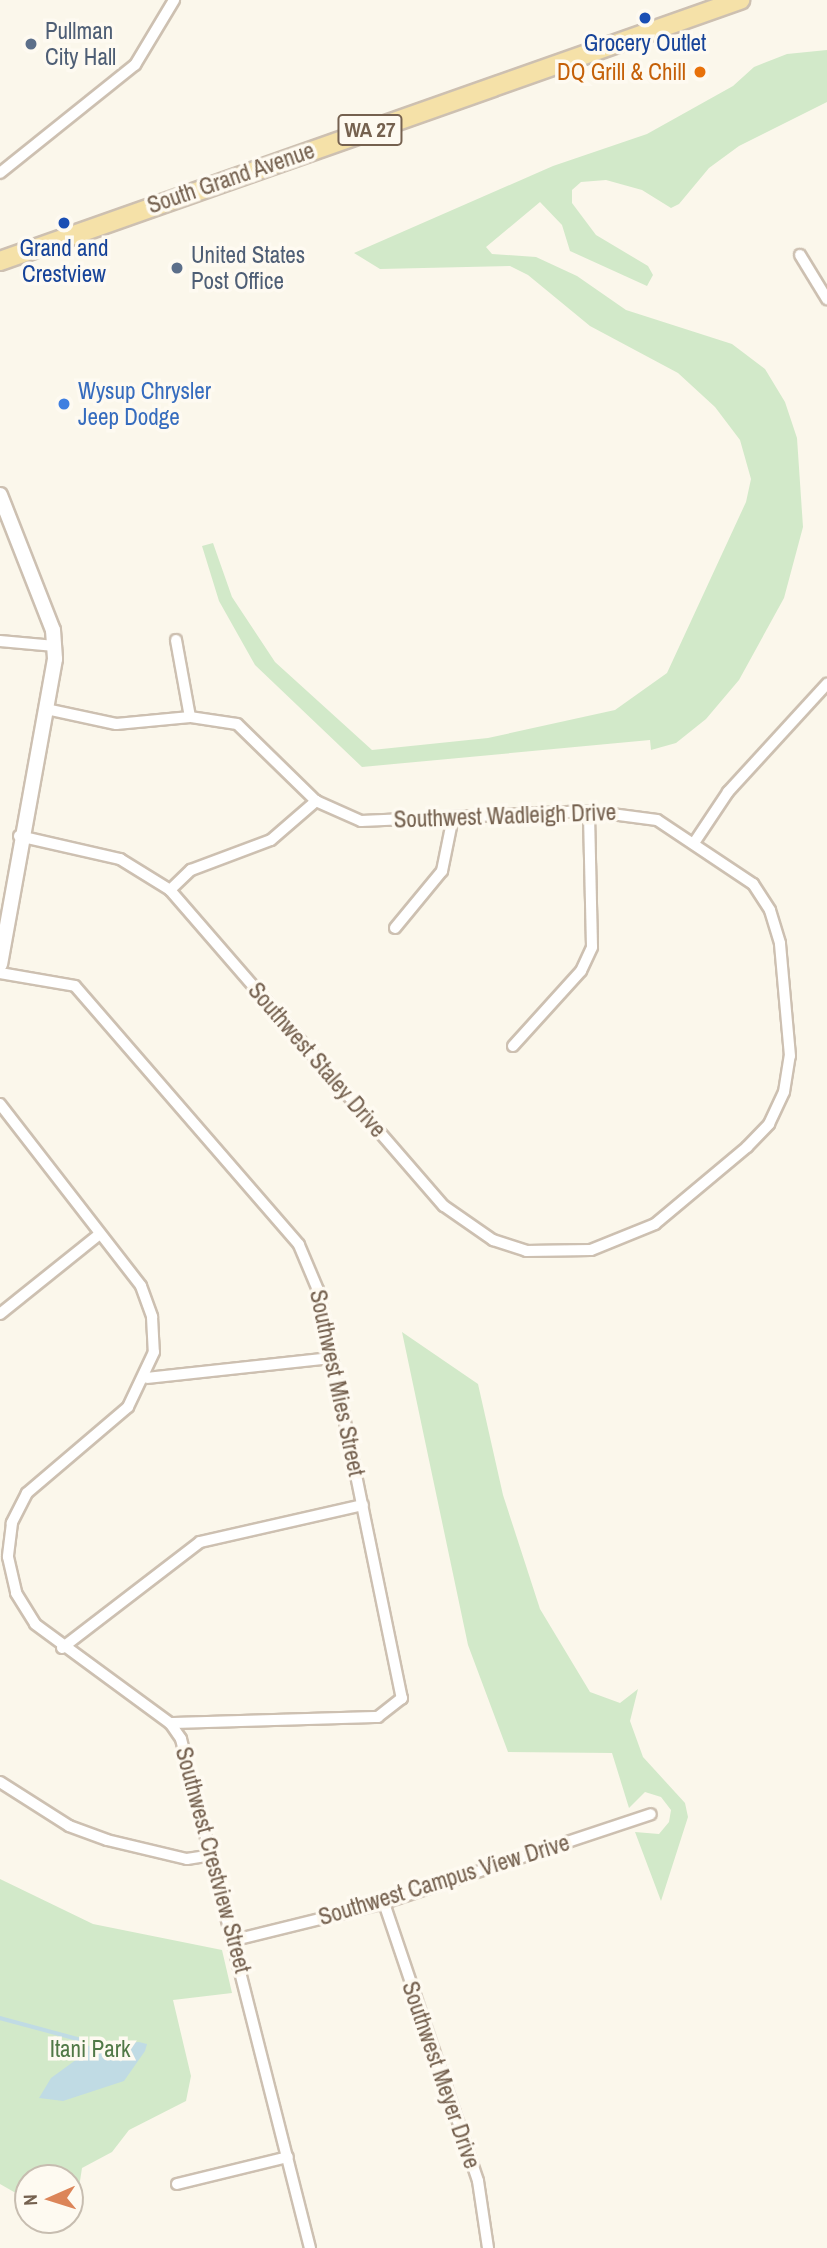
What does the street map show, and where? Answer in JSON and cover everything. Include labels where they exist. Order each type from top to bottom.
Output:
[{"type":"main road","name":"South Grand Avenue","points":[[0,261],[740,0]]},
{"type":"street","points":[[0,173],[135,65],[174,0]]},
{"type":"street","points":[[800,255],[827,299]]},
{"type":"street","points":[[0,495],[55,646],[46,709],[19,836],[0,964]]},
{"type":"street","points":[[176,640],[190,717]]},
{"type":"street","points":[[0,641],[55,646]]},
{"type":"street","points":[[696,840],[728,792],[825,689]]},
{"type":"street","name":"Southwest Wadleigh Drive","points":[[46,709],[116,724],[190,717],[237,724],[316,801],[361,821],[589,811],[633,812],[696,840],[753,884],[770,910],[780,943],[790,1056],[784,1092],[769,1124],[747,1147],[655,1224],[623,1240]]},
{"type":"street","points":[[170,890],[191,870],[271,840],[316,801]]},
{"type":"street","points":[[513,1046],[581,971],[592,947],[589,811]]},
{"type":"street","points":[[395,928],[443,872],[453,817]]},
{"type":"street","name":"Southwest Staley Drive","points":[[19,836],[120,859],[170,890],[468,1226],[536,1252],[591,1250],[623,1240]]},
{"type":"street","name":"Southwest Mies Street","points":[[0,973],[75,986],[290,1234],[311,1266],[402,1681],[402,1698],[392,1712],[170,1723]]},
{"type":"street","name":"Southwest Crestview Street","points":[[0,1104],[141,1286],[152,1317],[147,1378],[128,1407],[27,1493],[12,1523],[8,1557],[16,1593],[35,1624],[62,1648],[170,1723],[189,1756],[310,2248]]},
{"type":"street","points":[[0,1314],[100,1234]]},
{"type":"street","points":[[147,1378],[331,1358]]},
{"type":"street","points":[[62,1648],[200,1542],[363,1505]]},
{"type":"street","points":[[0,1782],[69,1826],[107,1840],[187,1859],[212,1855]]},
{"type":"street","name":"Southwest Campus View Drive","points":[[235,1940],[384,1903],[651,1814]]},
{"type":"street","name":"Southwest Meyer Drive","points":[[384,1903],[478,2181],[488,2248]]},
{"type":"street","points":[[177,2184],[288,2157]]},
{"type":"green space","points":[[827,50],[827,102],[739,146],[709,168],[679,204],[671,208],[642,190],[606,180],[581,182],[572,190],[572,203],[596,235],[648,266],[653,275],[647,286],[570,251],[562,225],[540,202],[486,247],[492,254],[536,257],[577,276],[626,310],[732,344],[765,369],[785,402],[797,438],[803,527],[784,598],[739,680],[706,719],[676,743],[651,750],[650,740],[362,767],[255,665],[219,601],[202,546],[213,543],[232,597],[275,662],[372,750],[488,738],[615,710],[667,673],[746,502],[751,479],[740,440],[715,407],[678,373],[590,326],[528,275],[510,266],[380,269],[354,253],[553,166],[647,134],[733,86],[754,67],[787,54]]},
{"type":"green space","points":[[402,1332],[478,1384],[503,1495],[540,1609],[590,1692],[620,1703],[638,1689],[630,1721],[643,1757],[685,1803],[688,1817],[661,1901],[635,1832],[659,1834],[669,1822],[671,1810],[661,1797],[645,1792],[629,1808],[612,1753],[508,1752],[468,1645]]},
{"type":"green space","name":"Itani Park","points":[[0,1879],[93,1924],[222,1950],[232,1993],[173,2000],[191,2076],[186,2101],[129,2130],[112,2152],[84,2167],[84,2164],[14,2164],[14,2192],[0,2184]]},
{"type":"water","points":[[139,2042],[147,2044],[145,2051],[124,2081],[63,2101],[39,2098],[51,2078],[95,2046]]},
{"type":"waterway","points":[[0,2018],[78,2039]]},
{"type":"waterway","points":[[85,2045],[90,2049]]},
{"type":"place","name":"Grocery Outlet","points":[[645,18]]},
{"type":"place","name":"Pullman City Hall","points":[[31,44]]},
{"type":"place","name":"DQ Grill & Chill","points":[[700,72]]},
{"type":"place","name":"Grand and Crestview","points":[[64,223]]},
{"type":"place","name":"United States Post Office","points":[[177,268]]},
{"type":"place","name":"Wysup Chrysler Jeep Dodge","points":[[64,404]]}]
